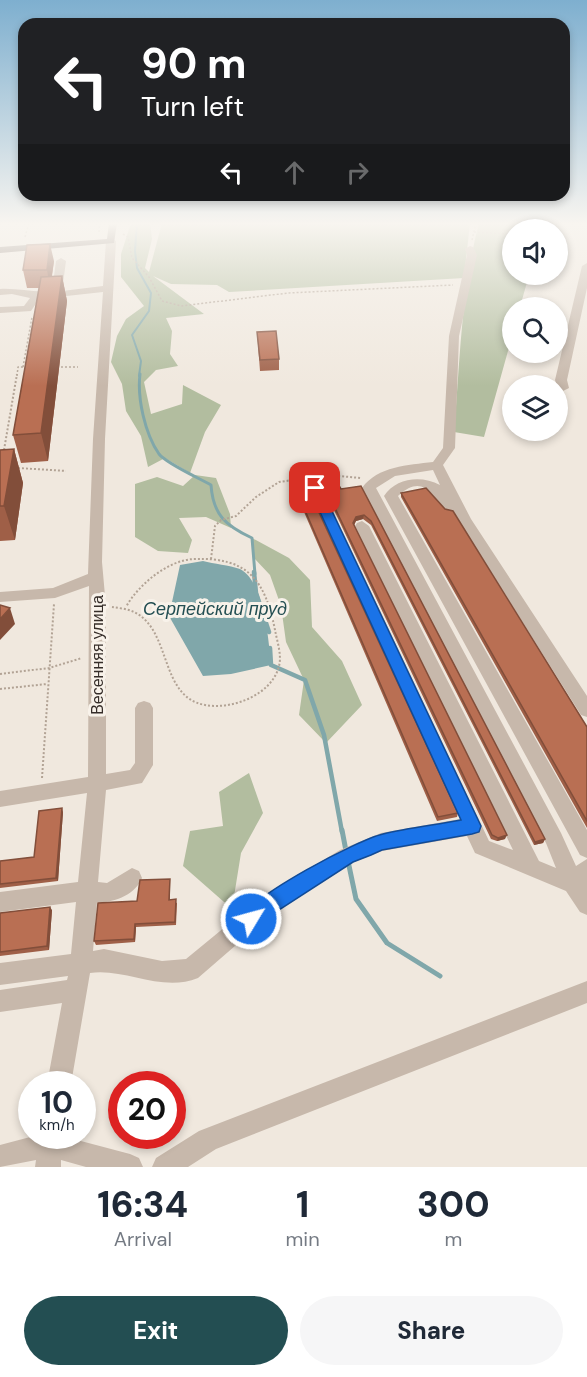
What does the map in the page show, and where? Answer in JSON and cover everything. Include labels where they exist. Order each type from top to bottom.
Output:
[{"type":"street","points":[[56,295],[59,277]]},
{"type":"street","name":"Весенняя улица","points":[[61,1071],[81,962],[97,783],[99,653],[96,577],[109,277]]},
{"type":"street","points":[[467,277],[454,336],[449,448],[437,465],[381,477],[369,488],[554,839],[573,884],[587,905]]},
{"type":"street","points":[[562,375],[584,277]]},
{"type":"street","points":[[0,292],[12,291],[34,298],[108,290]]},
{"type":"street","points":[[0,310],[27,309],[34,298]]},
{"type":"street","points":[[437,465],[464,520],[587,710]]},
{"type":"street","points":[[464,520],[447,506],[436,489],[429,485],[418,483],[400,487],[393,491],[391,496],[587,849]]},
{"type":"street","points":[[315,488],[482,847],[573,884]]},
{"type":"street","points":[[362,526],[532,868]]},
{"type":"street","points":[[0,597],[55,593],[96,577]]},
{"type":"street","points":[[0,799],[136,777],[144,765],[144,708]]},
{"type":"street","points":[[0,974],[104,960],[162,972],[190,970],[266,906],[347,856],[381,842],[472,826]]},
{"type":"street","points":[[573,884],[587,868]]},
{"type":"street","points":[[0,902],[87,891],[111,893],[132,878]]},
{"type":"street","points":[[0,1001],[76,990]]},
{"type":"street","points":[[165,1167],[208,1140],[587,992]]},
{"type":"street","points":[[0,1157],[49,1149],[130,1167]]},
{"type":"path","points":[[149,277],[162,301],[181,306],[246,297],[465,284]]},
{"type":"path","points":[[23,367],[32,324],[34,298]]},
{"type":"path","points":[[4,459],[18,368],[34,367]]},
{"type":"path","points":[[56,367],[78,367]]},
{"type":"path","points":[[12,469],[29,467],[66,471]]},
{"type":"path","points":[[211,559],[215,526],[221,520],[236,516],[256,497],[279,482],[327,475],[381,477]]},
{"type":"path","points":[[98,607],[126,607],[150,621],[176,685],[187,698],[204,705],[234,705],[257,695],[279,668],[280,657],[270,603],[254,576],[228,559],[180,559],[150,579],[126,607]]},
{"type":"path","points":[[41,791],[55,593]]},
{"type":"path","points":[[0,674],[49,668],[99,653]]},
{"type":"path","points":[[0,689],[47,684]]},
{"type":"green space","points":[[121,277],[155,277],[204,314],[166,318],[172,331],[170,354],[178,366],[156,370],[144,382],[151,414],[182,404],[183,385],[221,405],[205,432],[190,473],[165,458],[148,467],[141,436],[126,411],[122,384],[111,362],[117,336],[126,319],[144,306]]},
{"type":"green space","points":[[156,277],[464,277],[229,292],[217,285],[171,284]]},
{"type":"green space","points":[[468,277],[502,277],[502,285],[526,285],[523,297],[502,297],[502,363],[505,363],[484,437],[454,432]]},
{"type":"green space","points":[[195,475],[216,478],[230,514],[231,528],[206,517],[179,518],[192,540],[188,553],[158,551],[135,537],[135,484],[157,477],[183,486]]},
{"type":"green space","points":[[252,538],[289,558],[310,580],[312,627],[342,661],[362,705],[326,743],[299,715],[304,680],[286,642],[281,606],[270,575],[253,557]]},
{"type":"green space","points":[[249,773],[263,813],[241,853],[232,909],[183,866],[190,831],[223,826],[219,792]]},
{"type":"water","name":"Серпейский пруд","points":[[203,561],[240,569],[255,586],[264,612],[271,665],[231,674],[203,676],[169,616],[180,565]]},
{"type":"building","points":[[41,277],[62,277],[41,433],[13,435]]},
{"type":"building","points":[[276,331],[279,359],[260,360],[257,332]]},
{"type":"building","points":[[14,449],[4,506],[0,506],[0,450]]},
{"type":"building","points":[[335,479],[341,489],[361,486],[545,839],[535,842],[371,521],[364,515],[356,517],[353,523],[507,835],[498,838],[492,835],[322,481]]},
{"type":"building","points":[[426,488],[445,509],[453,511],[587,727],[587,821],[401,493]]},
{"type":"building","points":[[316,506],[458,813],[438,817],[304,508]]},
{"type":"building","points":[[0,605],[10,608],[0,619]]},
{"type":"building","points":[[62,808],[56,878],[0,884],[0,861],[34,857],[39,811]]},
{"type":"building","points":[[170,879],[169,900],[176,899],[175,922],[135,924],[134,939],[94,941],[98,903],[137,901],[140,880]]},
{"type":"building","points":[[50,907],[47,946],[0,952],[0,913]]},
{"type":"waterway","points":[[139,376],[141,361],[132,335],[149,311],[151,293],[142,277]]},
{"type":"waterway","points":[[140,374],[143,416],[154,446],[163,458],[211,485],[212,495],[222,518],[235,529],[252,538],[255,574]]},
{"type":"waterway","points":[[254,572],[256,593],[269,632]]},
{"type":"waterway","points":[[270,648],[271,665],[305,680],[324,735],[342,832]]},
{"type":"waterway","points":[[342,830],[346,851]]},
{"type":"waterway","points":[[348,861],[356,899],[387,943],[440,976]]},
{"type":"route","points":[[251,919],[266,906],[347,856],[381,842],[472,826],[315,488]]}]
